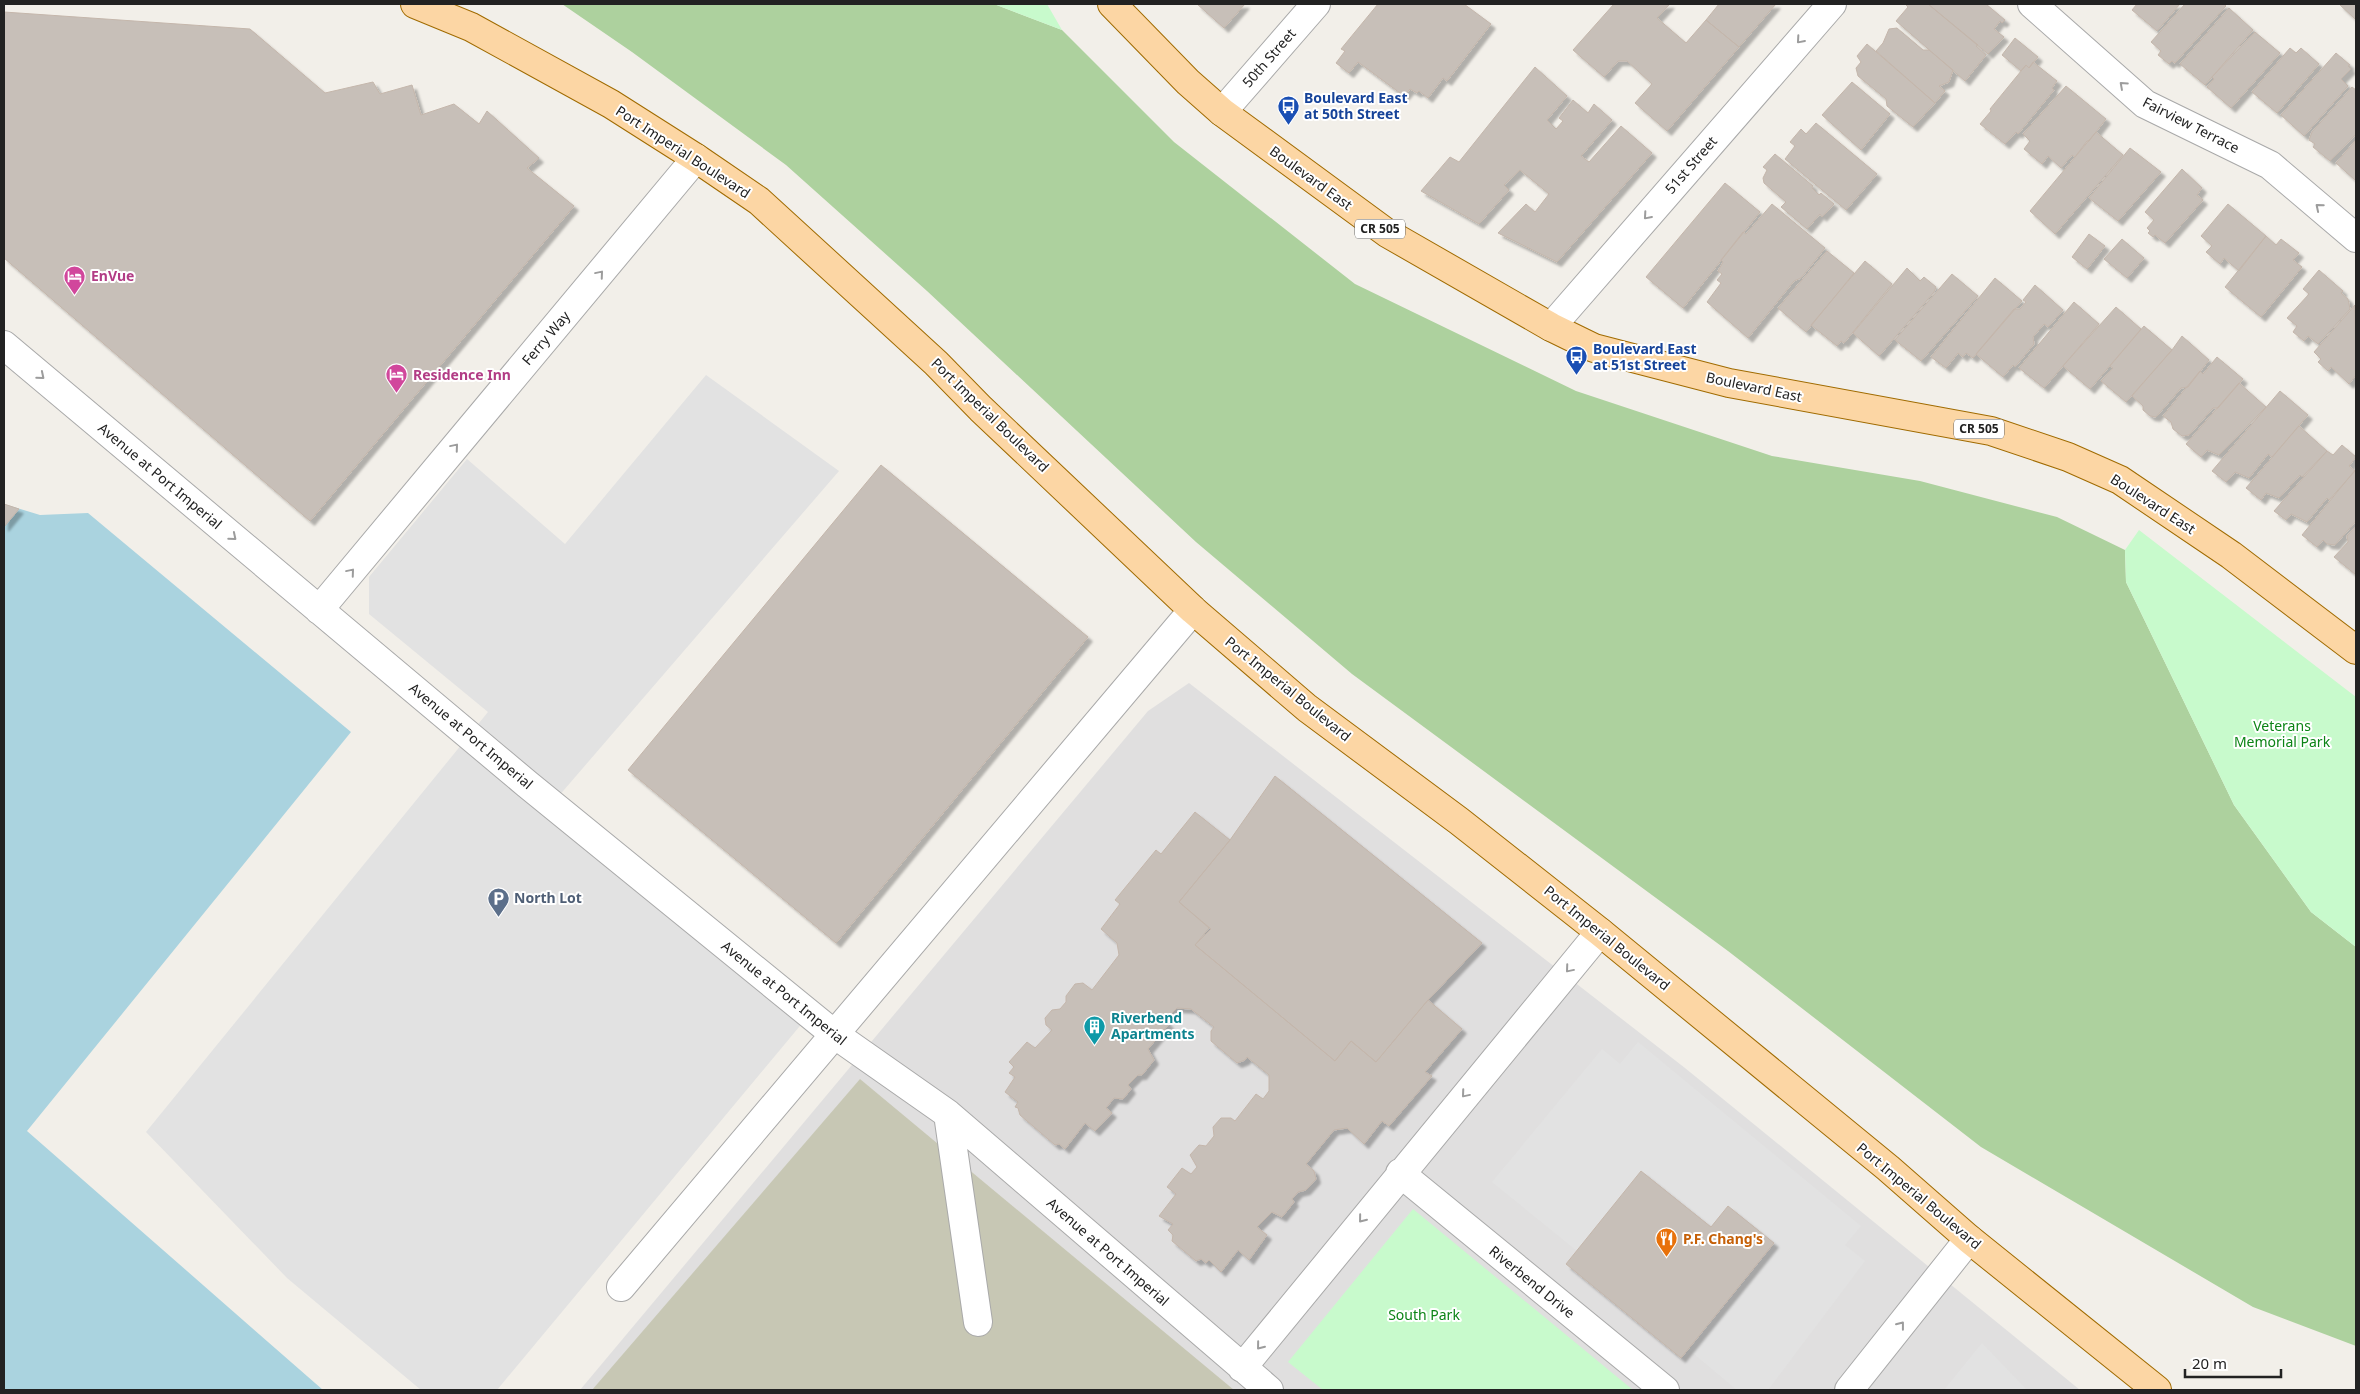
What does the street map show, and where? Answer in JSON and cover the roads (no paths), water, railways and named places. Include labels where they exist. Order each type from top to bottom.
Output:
[{"type":"main road","name":"Port Imperial Boulevard","points":[[415,4],[471,26],[611,104],[759,201],[936,363],[988,416],[1193,610],[1308,708],[1459,821],[1600,932],[1880,1162],[1969,1239],[2157,1390]]},
{"type":"main road","name":"Boulevard East","points":[[1112,4],[1188,82],[1222,112],[1387,233],[1551,327],[1594,348],[1729,383],[1991,431],[2068,457],[2120,480],[2231,555],[2356,650]]},
{"type":"street","name":"50th Street","points":[[1222,112],[1316,4]]},
{"type":"street","name":"51st Street","points":[[1551,327],[1832,4]]},
{"type":"street","name":"Fairview Terrace","points":[[2032,4],[2145,104],[2270,165],[2356,238]]},
{"type":"street","name":"Ferry Way","points":[[320,610],[696,158]]},
{"type":"street","name":"Avenue at Port Imperial","points":[[4,345],[527,784],[834,1034],[948,1114],[1269,1390]]},
{"type":"street","points":[[621,1287],[1193,610]]},
{"type":"street","points":[[1242,1368],[1400,1173],[1600,932]]},
{"type":"street","points":[[948,1114],[978,1322]]},
{"type":"street","name":"Riverbend Drive","points":[[1400,1173],[1665,1390]]},
{"type":"street","points":[[1849,1390],[1969,1239]]},
{"type":"water","points":[[4,504],[40,515],[88,513],[351,732],[27,1131],[323,1390],[4,1390]]},
{"type":"place","name":"Boulevard East at 50th Street","points":[[1288,125]]},
{"type":"place","name":"EnVue","points":[[75,295]]},
{"type":"place","name":"Boulevard East at 51st Street","points":[[1577,376]]},
{"type":"place","name":"Residence Inn","points":[[397,394]]},
{"type":"place","name":"North Lot","points":[[498,917]]},
{"type":"place","name":"Riverbend Apartments","points":[[1095,1045]]},
{"type":"place","name":"P.F. Chang's","points":[[1667,1258]]},
{"type":"park label","name":"Veterans Memorial Park","points":[[2282,734]]},
{"type":"park label","name":"South Park","points":[[1424,1315]]}]
